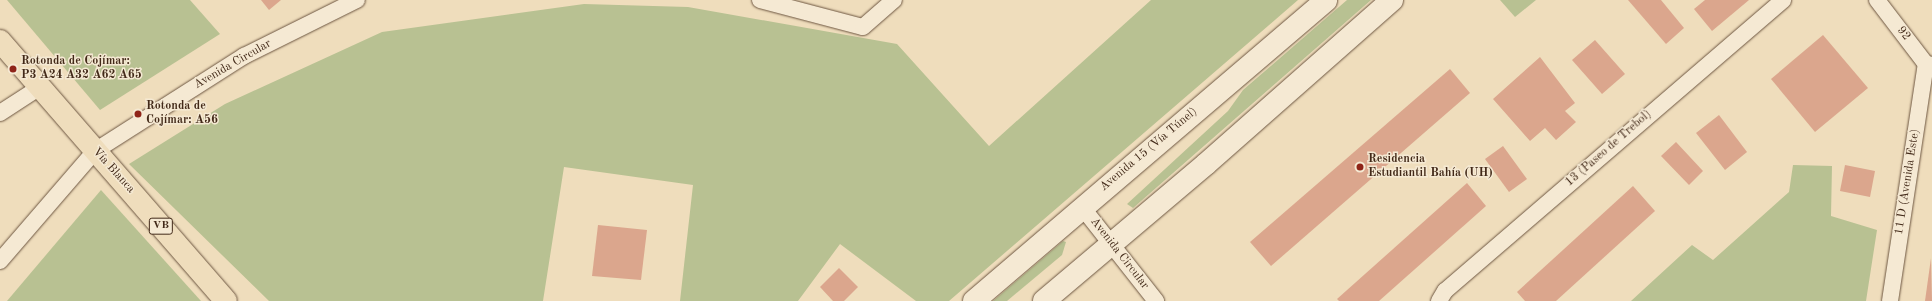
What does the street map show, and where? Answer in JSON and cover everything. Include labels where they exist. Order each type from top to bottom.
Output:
[{"type":"main road","name":"Avenida 15 (Vía Túnel)","points":[[974,301],[1082,207],[1326,0]]},
{"type":"main road","points":[[1044,301],[1112,244],[1392,0]]},
{"type":"main road","name":"Vía Blanca","points":[[0,41],[226,301]]},
{"type":"street","name":"Avenida Circular","points":[[0,261],[96,151],[244,56],[357,0]]},
{"type":"street","points":[[760,0],[863,27],[894,0]]},
{"type":"street","name":"13 (Paseo de Trebol)","points":[[1439,301],[1445,290],[1783,0]]},
{"type":"street","name":"92","points":[[1877,0],[1929,64]]},
{"type":"street","name":"11 D (Avenida Este)","points":[[1890,301],[1929,64]]},
{"type":"street","points":[[0,113],[40,87]]},
{"type":"street","name":"Avenida Circular","points":[[1082,207],[1156,301]]},
{"type":"green space","points":[[7,0],[190,0],[220,34],[100,110]]},
{"type":"green space","points":[[1151,0],[1298,0],[949,301],[916,301],[840,244],[798,301],[680,301],[693,185],[564,167],[543,301],[269,301],[129,164],[225,104],[382,32],[584,4],[688,7],[897,44],[989,146]]},
{"type":"green space","points":[[1347,0],[1371,0],[1133,208],[1127,204],[1228,111],[1243,90]]},
{"type":"green space","points":[[1500,0],[1536,0],[1515,17]]},
{"type":"green space","points":[[1793,165],[1832,166],[1831,216],[1877,230],[1866,301],[1631,301],[1692,245],[1713,260],[1789,192]]},
{"type":"green space","points":[[101,190],[201,301],[7,301]]},
{"type":"green space","points":[[1063,241],[1066,242],[1062,255],[1007,301],[993,301]]},
{"type":"building","points":[[261,0],[281,0],[269,10]]},
{"type":"building","points":[[1628,0],[1661,0],[1684,28],[1666,44]]},
{"type":"building","points":[[1705,0],[1749,0],[1712,31],[1694,9]]},
{"type":"building","points":[[1823,35],[1868,88],[1815,132],[1771,79]]},
{"type":"building","points":[[1595,40],[1625,74],[1602,94],[1572,60]]},
{"type":"building","points":[[1540,57],[1575,103],[1565,111],[1576,122],[1556,140],[1545,128],[1530,141],[1493,99]]},
{"type":"building","name":"Residencia Estudiantil Bahía (UH)","points":[[1450,69],[1470,93],[1271,266],[1250,242]]},
{"type":"building","points":[[1719,115],[1747,152],[1725,170],[1696,133]]},
{"type":"building","points":[[1676,142],[1703,171],[1689,185],[1661,156]]},
{"type":"building","points":[[1503,146],[1527,179],[1509,192],[1485,159]]},
{"type":"building","points":[[1845,165],[1875,171],[1870,197],[1840,191]]},
{"type":"building","points":[[1467,183],[1486,206],[1379,301],[1339,301],[1337,299]]},
{"type":"building","points":[[1633,186],[1655,211],[1556,301],[1525,301],[1517,292]]},
{"type":"building","points":[[598,225],[647,230],[641,280],[592,276]]},
{"type":"building","points":[[1931,258],[1932,301],[1925,301]]},
{"type":"building","points":[[839,268],[858,287],[844,301],[833,301],[820,287]]},
{"type":"place","name":"Rotonda de Cojímar: P3 A24 A32 A62 A65","points":[[13,69]]},
{"type":"place","name":"Rotonda de Cojímar: A56","points":[[138,114]]},
{"type":"place","name":"Residencia Estudiantil Bahía (UH)","points":[[1360,167]]}]
